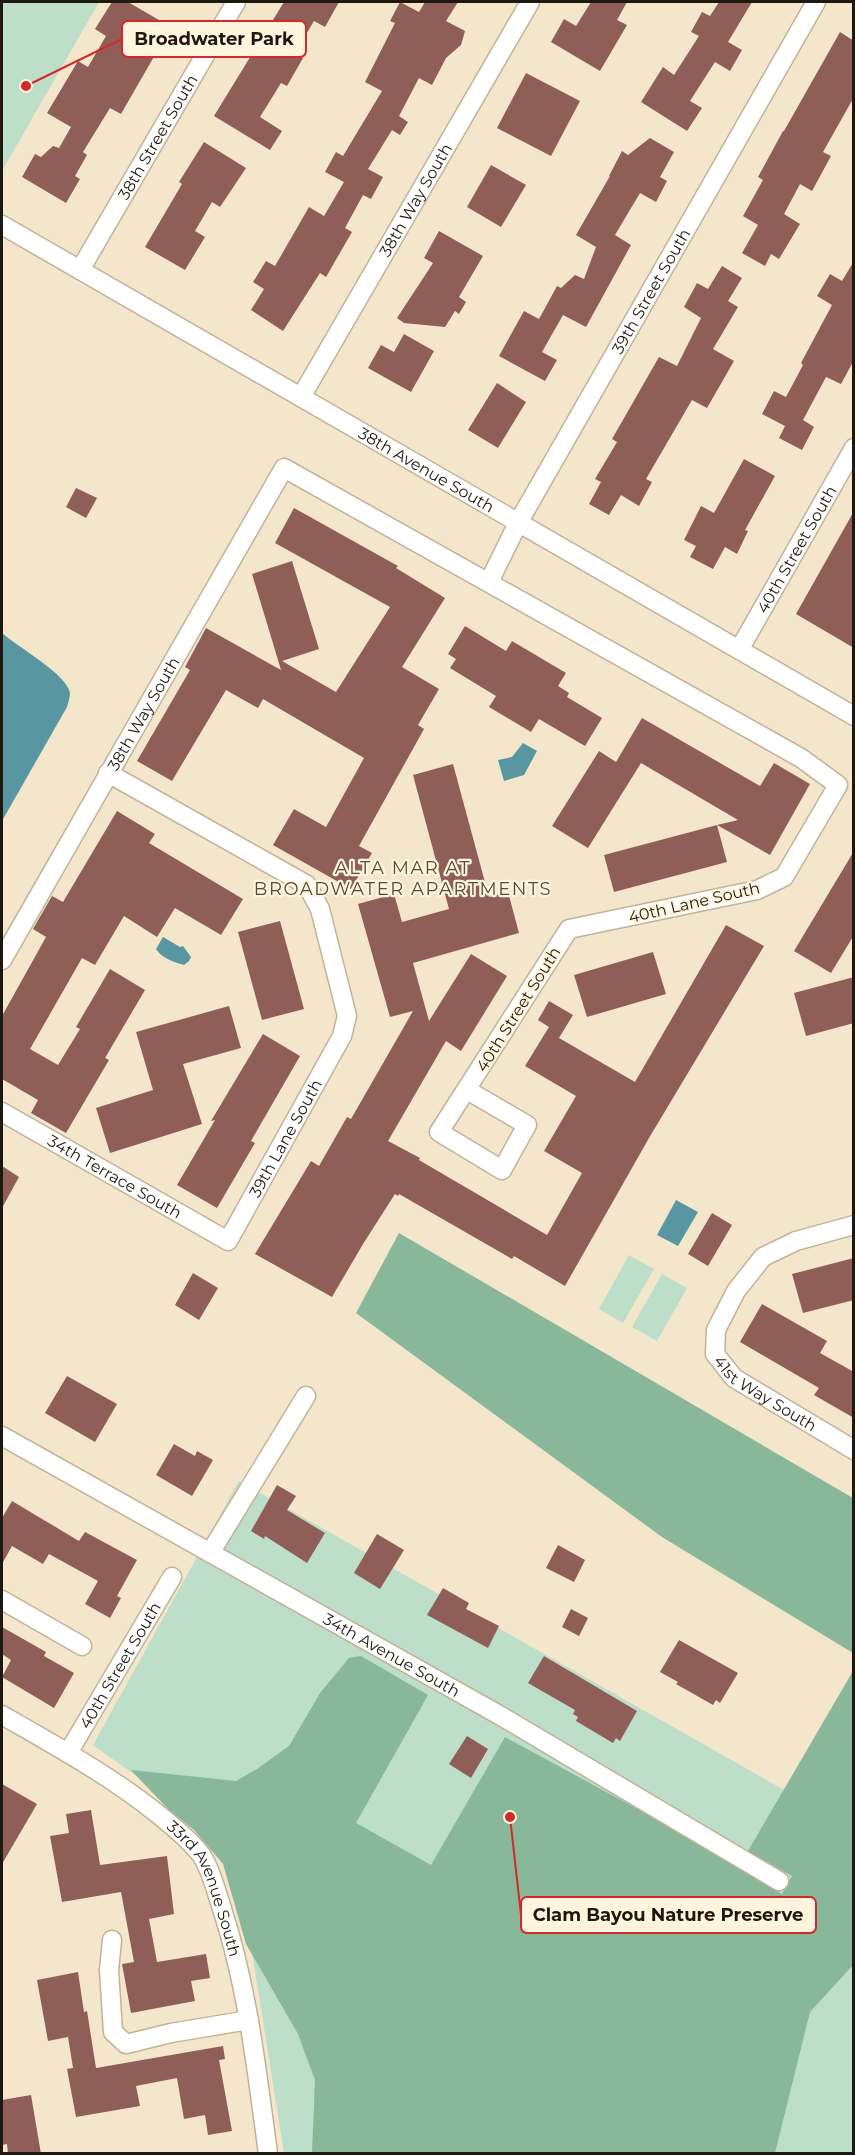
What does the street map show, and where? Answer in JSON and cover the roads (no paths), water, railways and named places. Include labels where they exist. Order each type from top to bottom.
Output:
[{"type":"street","name":"38th Street South","points":[[80,270],[236,2]]},
{"type":"street","name":"38th Way South","points":[[301,397],[530,2]]},
{"type":"street","name":"39th Street South","points":[[489,582],[518,523],[816,2]]},
{"type":"street","name":"38th Avenue South","points":[[2,225],[854,716]]},
{"type":"street","name":"40th Street South","points":[[739,650],[854,448]]},
{"type":"street","name":"38th Way South","points":[[2,960],[284,468],[489,582]]},
{"type":"street","name":"40th Lane South","points":[[489,582],[801,758],[838,785],[784,877],[757,890],[569,929]]},
{"type":"street","name":"39th Lane South","points":[[108,772],[307,885],[320,909],[347,1016],[342,1036],[228,1241]]},
{"type":"street","name":"40th Street South","points":[[467,1090],[527,1125],[502,1170],[439,1132],[569,929]]},
{"type":"street","name":"34th Terrace South","points":[[2,1112],[228,1241]]},
{"type":"street","name":"41st Way South","points":[[848,1446],[734,1378],[715,1354],[716,1330],[736,1291],[762,1257],[796,1241],[854,1225]]},
{"type":"street","points":[[210,1553],[306,1396]]},
{"type":"street","name":"34th Avenue South","points":[[2,1436],[501,1716],[779,1881]]},
{"type":"street","name":"40th Street South","points":[[68,1752],[172,1577]]},
{"type":"street","points":[[2,1600],[82,1646]]},
{"type":"street","name":"33rd Avenue South","points":[[2,1715],[68,1752],[130,1791],[175,1828],[202,1857],[215,1886],[231,1938],[249,2020],[268,2154]]},
{"type":"street","points":[[112,1940],[109,1970],[113,2032],[126,2044],[171,2033],[249,2020]]},
{"type":"water","points":[[2,633],[51,669],[60,677],[70,693],[67,707],[2,821]]},
{"type":"water","points":[[523,743],[537,751],[524,775],[504,781],[498,760],[512,757]]},
{"type":"water","points":[[163,937],[180,947],[183,946],[191,957],[189,961],[184,965],[161,955],[156,949]]},
{"type":"water","points":[[676,1200],[698,1212],[678,1246],[657,1235]]},
{"type":"place","name":"Broadwater Park","points":[[26,86]]},
{"type":"place","name":"Clam Bayou Nature Preserve","points":[[510,1817]]},
{"type":"district","name":"ALTA MAR AT BROADWATER APARTMENTS","points":[[403,878]]}]
